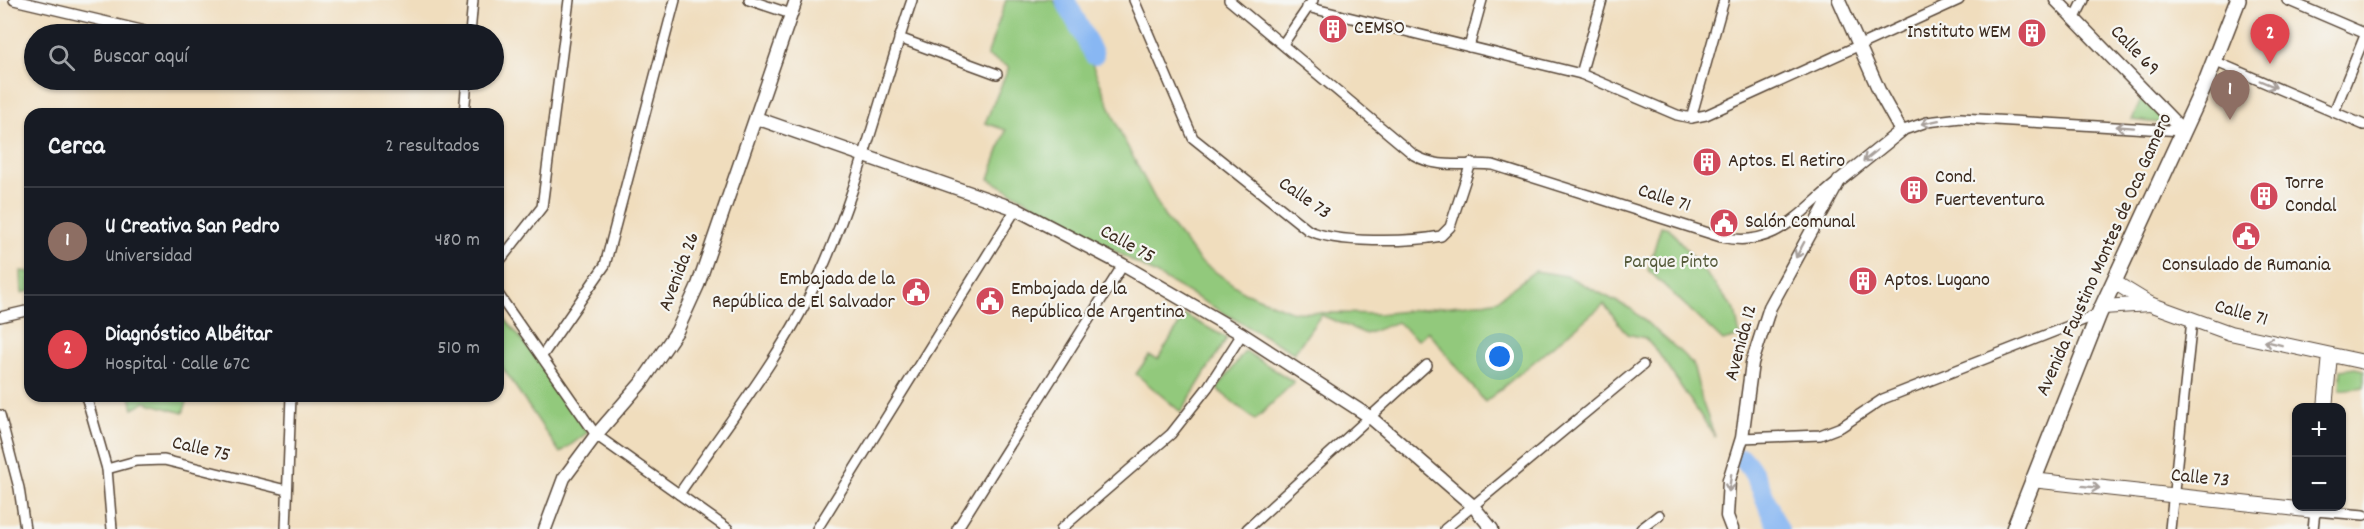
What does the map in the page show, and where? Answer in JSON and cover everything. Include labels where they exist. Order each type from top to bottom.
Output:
[{"type":"highway","name":"Avenida Faustino Montes de Oca Gamero","points":[[2017,527],[2032,480],[2101,310],[2214,62],[2238,0]]},
{"type":"main road","name":"Calle 71","points":[[2114,282],[2150,304],[2230,333],[2364,362]]},
{"type":"main road","points":[[2101,310],[2150,304]]},
{"type":"main road","points":[[2326,403],[2331,355]]},
{"type":"main road","name":"Calle 73","points":[[2032,480],[2292,507]]},
{"type":"street","points":[[14,0],[116,24]]},
{"type":"street","points":[[471,24],[473,0]]},
{"type":"street","points":[[504,255],[542,207],[569,0]]},
{"type":"street","points":[[542,356],[604,264],[675,0]]},
{"type":"street","points":[[749,0],[791,14]]},
{"type":"street","name":"Avenida 26","points":[[545,529],[564,478],[596,435],[642,382],[678,331],[698,285],[796,0]]},
{"type":"street","points":[[680,494],[798,318],[820,275],[863,155],[912,0]]},
{"type":"street","name":"Calle 73","points":[[1134,0],[1193,138],[1308,230],[1322,237],[1340,239],[1432,238],[1447,232],[1471,163]]},
{"type":"street","name":"Calle 71","points":[[1229,0],[1414,156],[1437,166],[1471,163],[1515,171],[1721,237],[1748,241],[1760,239],[1781,228],[1901,131],[1927,122],[1961,118],[2183,131]]},
{"type":"street","points":[[1469,46],[1482,0]]},
{"type":"street","points":[[1581,74],[1602,0]]},
{"type":"street","points":[[1691,118],[1724,0]]},
{"type":"street","points":[[1839,0],[1858,46],[1901,131]]},
{"type":"street","points":[[1282,45],[1310,3],[1581,74],[1677,115],[1691,118],[1706,115],[1959,0]]},
{"type":"street","name":"Calle 69","points":[[2056,0],[2183,131]]},
{"type":"street","points":[[2075,18],[2084,0]]},
{"type":"street","points":[[2288,0],[2364,33]]},
{"type":"street","points":[[899,38],[997,74]]},
{"type":"street","points":[[2334,112],[2364,38]]},
{"type":"street","points":[[2214,62],[2364,125]]},
{"type":"street","points":[[465,108],[466,90]]},
{"type":"street","name":"Calle 75","points":[[756,118],[1016,209],[1123,265],[1242,334],[1370,417],[1473,506],[1492,529]]},
{"type":"street","name":"Avenida 12","points":[[1732,529],[1727,516],[1729,480],[1742,438],[1752,363],[1762,326],[1839,181]]},
{"type":"street","points":[[817,529],[1016,209]]},
{"type":"street","points":[[960,528],[1123,265]]},
{"type":"street","points":[[504,302],[596,435],[728,529]]},
{"type":"street","points":[[1742,438],[1820,435],[1841,426],[1883,399],[2101,310]]},
{"type":"street","points":[[0,317],[24,311]]},
{"type":"street","points":[[2170,529],[2192,320]]},
{"type":"street","points":[[1061,529],[1171,434],[1208,387],[1242,334]]},
{"type":"street","points":[[1247,529],[1427,365]]},
{"type":"street","points":[[1445,529],[1643,365]]},
{"type":"street","points":[[88,402],[107,469],[112,529]]},
{"type":"street","points":[[286,529],[291,402]]},
{"type":"street","points":[[0,415],[19,488],[25,529]]},
{"type":"street","name":"Calle 75","points":[[107,469],[136,461],[164,460],[286,490]]},
{"type":"street","points":[[2313,529],[2315,511]]},
{"type":"street","name":"Calle 73","points":[[2331,511],[2364,515]]},
{"type":"street","points":[[1641,529],[1659,515]]},
{"type":"green space","points":[[1006,0],[1054,0],[1090,59],[1122,136],[1164,216],[1200,261],[1244,292],[1293,312],[1379,314],[1495,301],[1535,271],[1567,276],[1631,309],[1693,364],[1702,401],[1715,437],[1659,354],[1645,338],[1627,334],[1604,304],[1485,402],[1428,331],[1418,340],[1397,322],[1366,334],[1321,315],[1294,353],[989,179],[1006,130],[985,123],[1009,67],[987,56]]},
{"type":"green space","points":[[2143,94],[2171,124],[2132,120]]},
{"type":"green space","name":"Parque Pinto","points":[[1661,226],[1669,228],[1735,310],[1740,336],[1723,341],[1648,270]]},
{"type":"green space","points":[[21,271],[24,271],[24,292],[22,293]]},
{"type":"green space","points":[[1185,315],[1227,338],[1181,412],[1136,374],[1149,356],[1158,359]]},
{"type":"green space","points":[[504,318],[538,360],[588,432],[560,453],[504,370]]},
{"type":"green space","points":[[1245,351],[1294,382],[1255,420],[1217,389]]},
{"type":"green space","points":[[2355,368],[2364,370],[2364,387],[2340,390],[2341,370]]},
{"type":"green space","points":[[131,402],[146,402],[133,409]]},
{"type":"green space","points":[[146,402],[187,402],[183,413]]},
{"type":"waterway","points":[[1065,0],[1094,55]]},
{"type":"waterway","points":[[1743,459],[1759,484],[1779,529]]},
{"type":"place","name":"CEMSO","points":[[1333,29]]},
{"type":"place","name":"Instituto WEM","points":[[2032,33]]},
{"type":"place","name":"Diagnóstico Albéitar","points":[[2270,64]]},
{"type":"place","name":"U Creativa San Pedro","points":[[2230,120]]},
{"type":"place","name":"Aptos. El Retiro","points":[[1707,162]]},
{"type":"place","name":"Cond. Fuerteventura","points":[[1914,190]]},
{"type":"place","name":"Torre Condal","points":[[2264,196]]},
{"type":"place","name":"Salón Comunal","points":[[1724,223]]},
{"type":"place","name":"Consulado de Rumania","points":[[2246,236]]},
{"type":"place","name":"Aptos. Lugano","points":[[1863,281]]},
{"type":"place","name":"Embajada de la República de El Salvador","points":[[916,292]]},
{"type":"place","name":"Embajada de la República de Argentina","points":[[990,301]]}]
